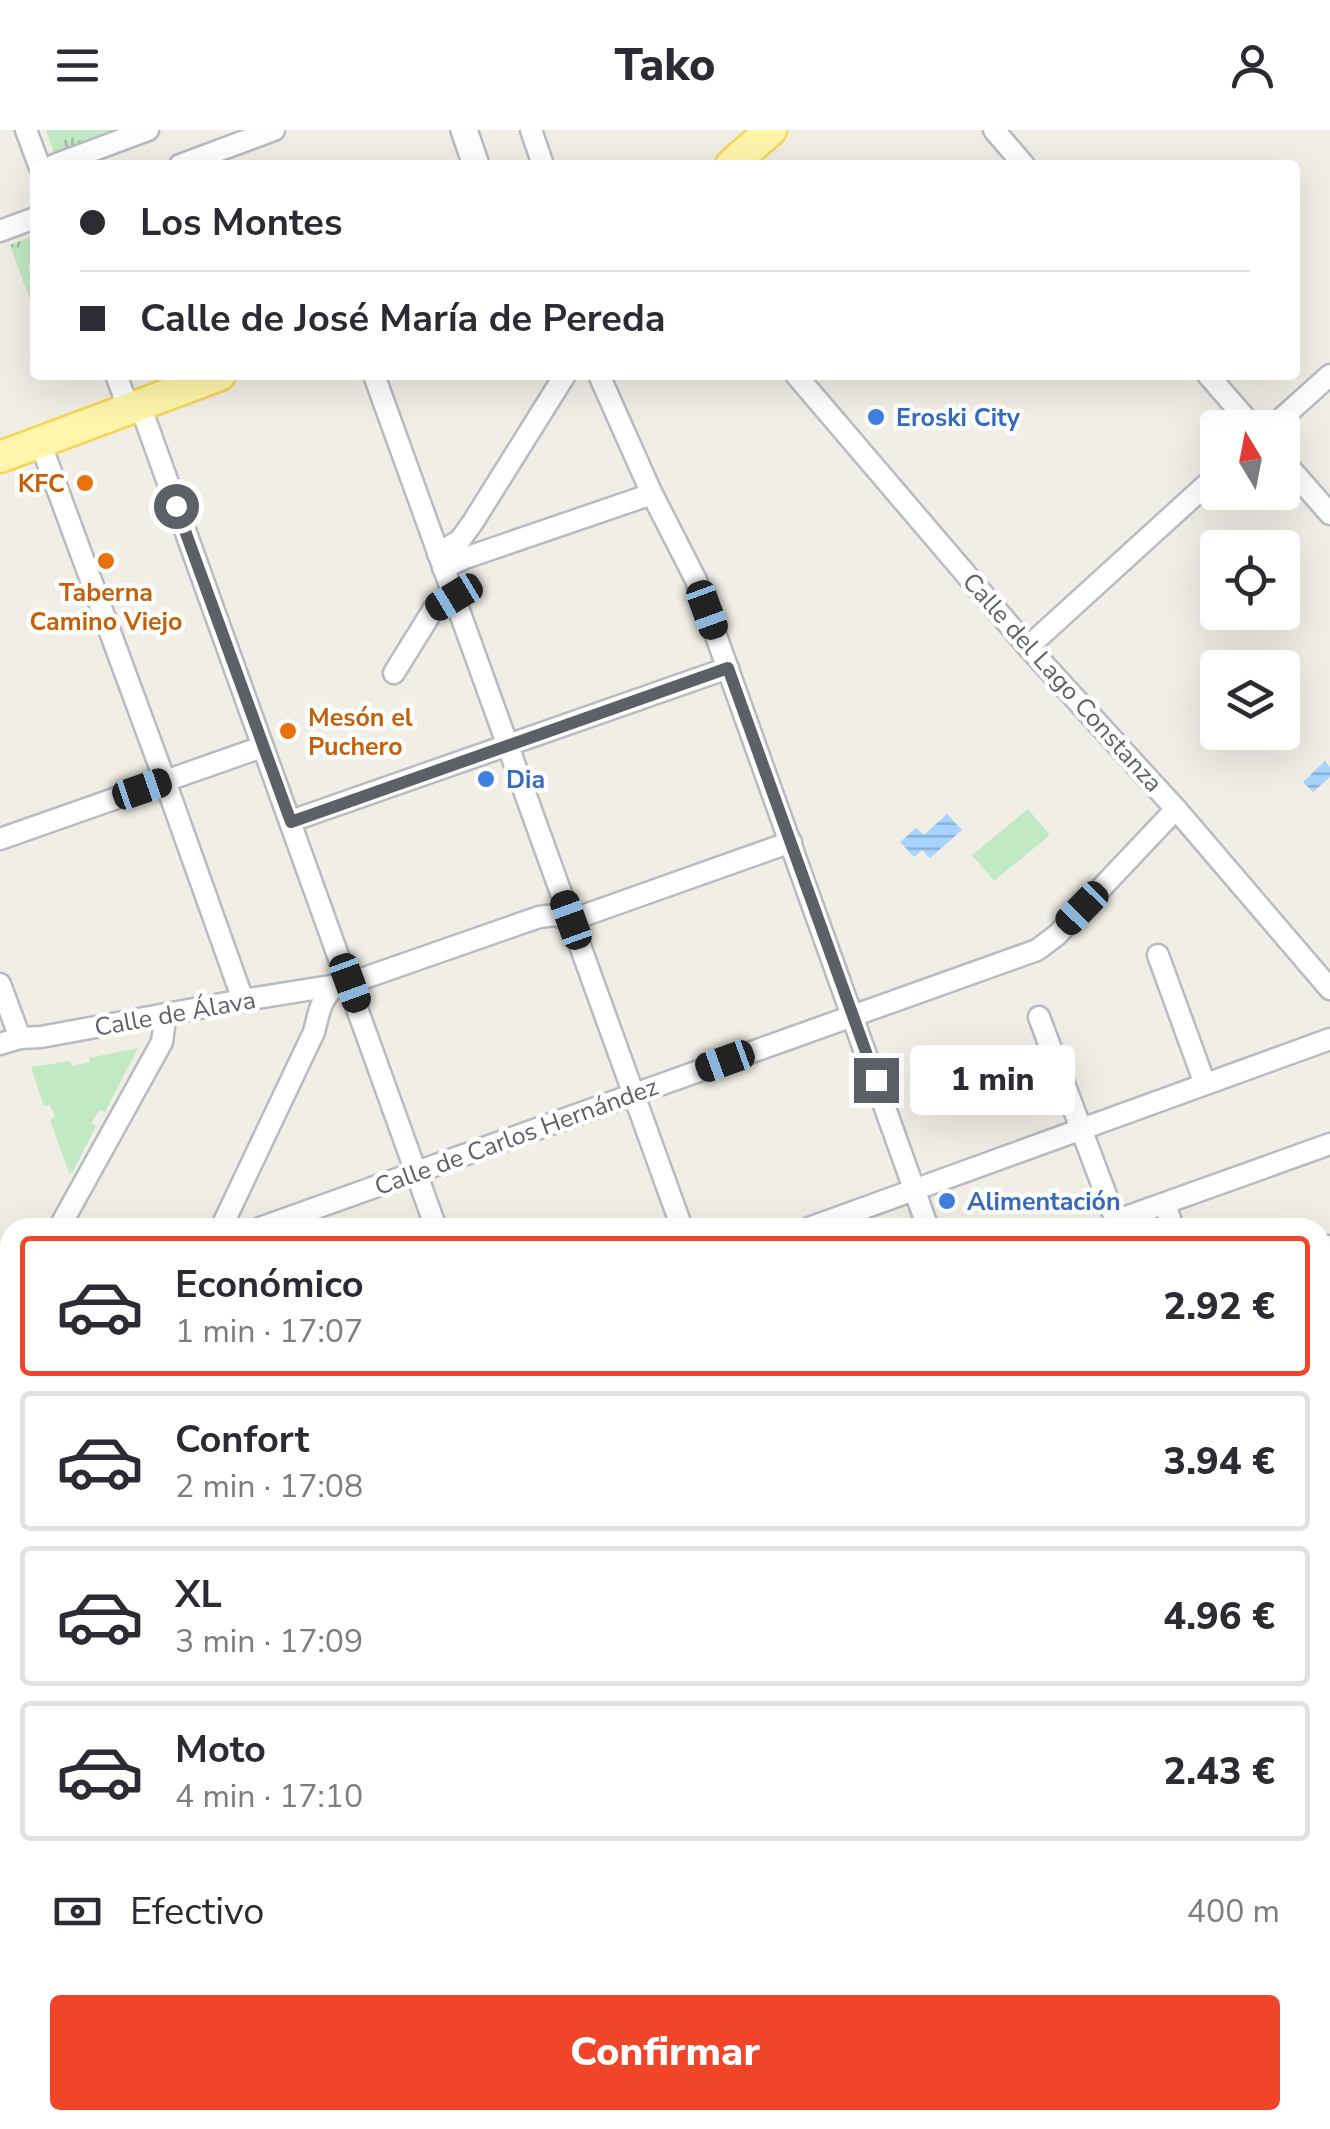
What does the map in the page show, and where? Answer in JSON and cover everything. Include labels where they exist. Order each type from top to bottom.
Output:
[{"type":"main road","points":[[737,160],[771,130]]},
{"type":"main road","points":[[0,458],[207,380]]},
{"type":"street","points":[[26,130],[37,160]]},
{"type":"street","points":[[67,160],[148,130]]},
{"type":"street","points":[[193,160],[274,130]]},
{"type":"street","points":[[464,130],[474,160]]},
{"type":"street","points":[[531,130],[541,160]]},
{"type":"street","points":[[994,130],[1020,160]]},
{"type":"street","points":[[0,232],[30,220]]},
{"type":"street","points":[[1292,410],[1330,375]]},
{"type":"street","points":[[119,380],[134,407],[291,822],[343,984],[433,1218]]},
{"type":"street","points":[[376,380],[678,1218]]},
{"type":"street","points":[[441,561],[473,522],[562,380]]},
{"type":"street","points":[[601,380],[652,494],[690,564],[925,1218]]},
{"type":"street","name":"Calle del Lago Constanza","points":[[800,380],[1028,647],[1176,809],[1330,990]]},
{"type":"street","points":[[1212,380],[1238,410]]},
{"type":"street","points":[[40,442],[243,1000]]},
{"type":"street","points":[[1300,480],[1330,514]]},
{"type":"street","points":[[1028,647],[1200,490]]},
{"type":"street","points":[[441,561],[466,558],[652,494]]},
{"type":"street","points":[[394,673],[433,610],[454,597]]},
{"type":"street","points":[[291,822],[728,668]]},
{"type":"street","points":[[0,838],[262,747]]},
{"type":"street","name":"Calle de Carlos Hernández","points":[[288,1218],[1037,950],[1057,935],[1176,809]]},
{"type":"street","name":"Calle de Álava","points":[[10,1041],[343,984],[539,917],[556,915],[571,920],[791,842]]},
{"type":"street","points":[[1158,955],[1205,1084]]},
{"type":"street","points":[[0,984],[10,1041]]},
{"type":"street","points":[[226,1218],[314,1032],[320,1004],[326,994],[343,984]]},
{"type":"street","points":[[65,1218],[162,1042],[164,1027],[160,1016]]},
{"type":"street","points":[[1039,1017],[1115,1214],[1126,1217],[1330,1144]]},
{"type":"street","points":[[836,1218],[1330,1039]]},
{"type":"street","points":[[1165,1204],[1170,1218]]},
{"type":"green space","points":[[46,130],[116,130],[54,153]]},
{"type":"green space","points":[[30,237],[30,300],[10,245]]},
{"type":"green space","points":[[1028,809],[1050,835],[994,881],[972,855]]},
{"type":"green space","points":[[138,1048],[105,1112],[100,1110],[91,1123],[96,1126],[69,1173],[50,1120],[55,1117],[50,1105],[44,1106],[31,1067],[70,1061],[72,1066],[90,1062],[89,1058]]},
{"type":"water","points":[[1325,761],[1330,777],[1313,792],[1303,782]]},
{"type":"water","points":[[947,814],[962,830],[930,858],[922,850],[914,857],[900,842],[916,828],[924,835]]},
{"type":"place","name":"Eroski City","points":[[876,417]]},
{"type":"place","name":"KFC","points":[[85,483]]},
{"type":"place","name":"Taberna Camino Viejo","points":[[106,561]]},
{"type":"place","name":"Mesón el Puchero","points":[[288,731]]},
{"type":"place","name":"Dia","points":[[486,779]]},
{"type":"place","name":"Alimentación","points":[[947,1201]]},
{"type":"route","points":[[176,506],[291,822],[728,668],[876,1080]]}]
